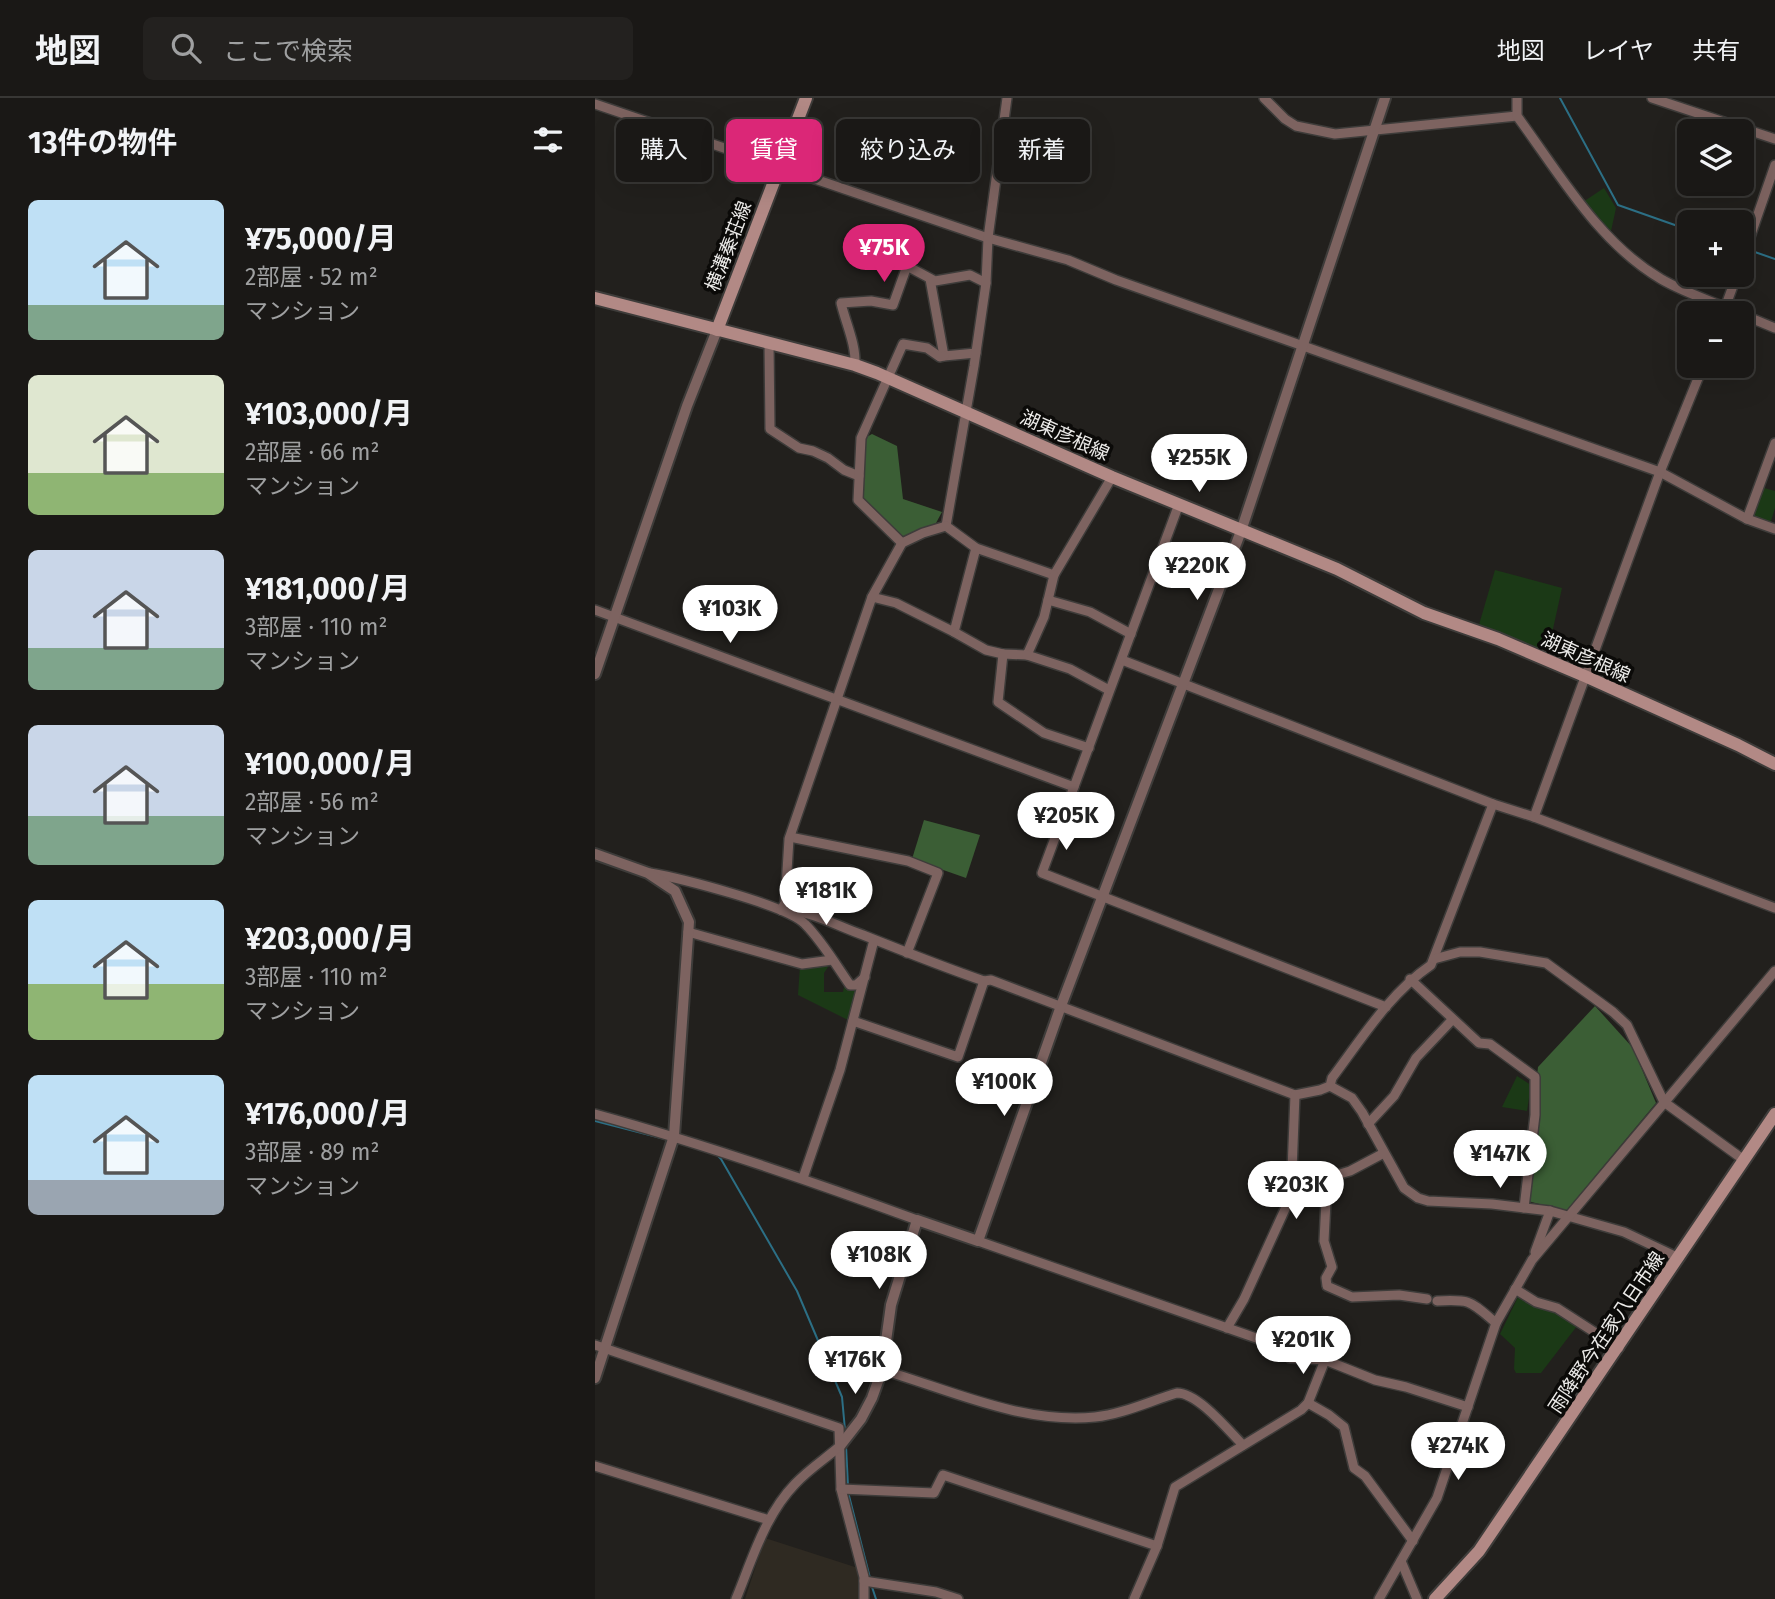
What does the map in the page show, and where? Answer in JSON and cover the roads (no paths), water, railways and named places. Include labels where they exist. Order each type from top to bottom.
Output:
[{"type":"main road","name":"横溝秦荘線","points":[[798,119],[806,98]]},
{"type":"main road","name":"横溝秦荘線","points":[[717,330],[773,182]]},
{"type":"main road","name":"湖東彦根線","points":[[595,298],[855,365],[1112,477],[1336,569],[1425,613],[1498,639],[1587,677],[1775,764]]},
{"type":"main road","name":"雨降野今在家八日市線","points":[[1435,1599],[1479,1551],[1775,1114]]},
{"type":"street","points":[[946,526],[986,283],[988,238],[1007,98]]},
{"type":"street","points":[[1264,98],[1296,126],[1335,134],[1517,116]]},
{"type":"street","points":[[978,1241],[1061,1006],[1241,531],[1385,98]]},
{"type":"street","points":[[1517,98],[1517,116],[1597,224],[1630,257],[1662,279],[1707,301]]},
{"type":"street","points":[[1653,98],[1775,139]]},
{"type":"street","points":[[595,104],[726,148]]},
{"type":"street","points":[[1754,225],[1775,165]]},
{"type":"street","points":[[822,181],[988,238],[1068,260],[1116,280],[1660,472],[1747,519],[1774,525]]},
{"type":"street","points":[[855,365],[856,349],[841,303],[871,301],[893,305],[907,266],[935,281],[970,275],[986,283]]},
{"type":"street","points":[[930,279],[944,356]]},
{"type":"street","points":[[1754,320],[1775,328]]},
{"type":"street","points":[[595,674],[687,405],[717,330]]},
{"type":"street","points":[[769,344],[770,429],[799,447],[821,454],[844,470],[859,476]]},
{"type":"street","points":[[902,543],[858,500],[861,438],[903,344],[927,348],[940,357],[976,353]]},
{"type":"street","points":[[1534,817],[1660,472],[1698,378]]},
{"type":"street","points":[[1747,519],[1775,443]]},
{"type":"street","points":[[1027,655],[1044,617],[1054,575],[1112,477]]},
{"type":"street","points":[[1179,504],[1042,873],[1386,1007]]},
{"type":"street","points":[[781,910],[785,903],[790,837],[871,597],[902,543],[946,526]]},
{"type":"street","points":[[946,526],[976,548],[1054,575]]},
{"type":"street","points":[[954,632],[976,548]]},
{"type":"street","points":[[871,597],[896,603],[986,650],[1027,655],[1070,669],[1109,690]]},
{"type":"street","points":[[1048,600],[1090,612],[1131,634]]},
{"type":"street","points":[[595,610],[1074,787]]},
{"type":"street","points":[[1003,654],[997,702],[1044,733],[1089,748]]},
{"type":"street","points":[[1122,660],[1493,804],[1775,908]]},
{"type":"street","points":[[1330,1086],[1332,1078],[1386,1007],[1410,979],[1431,965],[1493,804]]},
{"type":"street","points":[[790,837],[908,861],[938,873],[907,953]]},
{"type":"street","points":[[595,854],[649,873],[682,878],[781,910],[803,922],[850,985],[856,985],[865,977]]},
{"type":"street","points":[[595,1378],[600,1346],[672,1142],[689,922],[675,891],[649,873]]},
{"type":"street","points":[[781,910],[794,910],[984,981],[991,981],[1061,1006],[1295,1095],[1330,1086]]},
{"type":"street","points":[[688,932],[802,964],[832,960]]},
{"type":"street","points":[[803,1178],[840,1070],[874,940]]},
{"type":"street","points":[[1434,959],[1459,952],[1480,952],[1546,963],[1627,1025],[1664,1102],[1744,1160]]},
{"type":"street","points":[[1379,1599],[1437,1498],[1496,1322],[1532,1260],[1775,971]]},
{"type":"street","points":[[1410,979],[1479,1043],[1490,1044],[1535,1077],[1535,1115],[1524,1208]]},
{"type":"street","points":[[853,1021],[958,1057],[984,981]]},
{"type":"street","points":[[1368,1124],[1394,1096],[1416,1058],[1452,1020]]},
{"type":"street","points":[[1330,1086],[1352,1098],[1404,1188],[1418,1198],[1569,1215],[1624,1232],[1679,1258]]},
{"type":"street","points":[[1227,1328],[1244,1299],[1291,1195],[1295,1095]]},
{"type":"street","points":[[595,1114],[672,1142],[803,1178],[1279,1346],[1290,1358],[1325,1360],[1375,1380],[1468,1407]]},
{"type":"street","points":[[1384,1153],[1333,1177],[1326,1201],[1324,1241],[1332,1267],[1327,1286],[1352,1297],[1399,1295],[1432,1300],[1465,1300],[1496,1322]]},
{"type":"street","points":[[1291,1195],[1326,1201]]},
{"type":"street","points":[[1532,1260],[1550,1211]]},
{"type":"street","points":[[736,1599],[769,1520],[793,1486],[840,1446],[872,1398],[882,1370],[891,1305],[917,1220]]},
{"type":"street","points":[[1515,1289],[1536,1302],[1556,1308],[1619,1348]]},
{"type":"street","points":[[600,1346],[839,1428],[845,1489],[864,1581],[864,1599]]},
{"type":"street","points":[[1134,1599],[1157,1546],[1175,1487],[1301,1410],[1308,1403],[1325,1360]]},
{"type":"street","points":[[882,1370],[1009,1409],[1073,1418],[1097,1417],[1177,1393],[1185,1393],[1208,1410],[1243,1445]]},
{"type":"street","points":[[1308,1403],[1344,1427],[1354,1468],[1365,1476],[1413,1541]]},
{"type":"street","points":[[595,1466],[769,1520]]},
{"type":"street","points":[[845,1489],[934,1493],[943,1475],[1157,1546]]},
{"type":"street","points":[[1401,1561],[1417,1599]]},
{"type":"street","points":[[864,1581],[936,1592],[958,1599]]},
{"type":"waterway","points":[[1560,98],[1618,205],[1677,226]]},
{"type":"waterway","points":[[1754,252],[1775,259]]},
{"type":"waterway","points":[[595,1121],[669,1140]]},
{"type":"waterway","points":[[715,1153],[797,1291],[842,1397],[845,1430]]},
{"type":"waterway","points":[[846,1446],[848,1486]]},
{"type":"waterway","points":[[848,1492],[870,1578]]},
{"type":"waterway","points":[[872,1587],[876,1599]]}]
